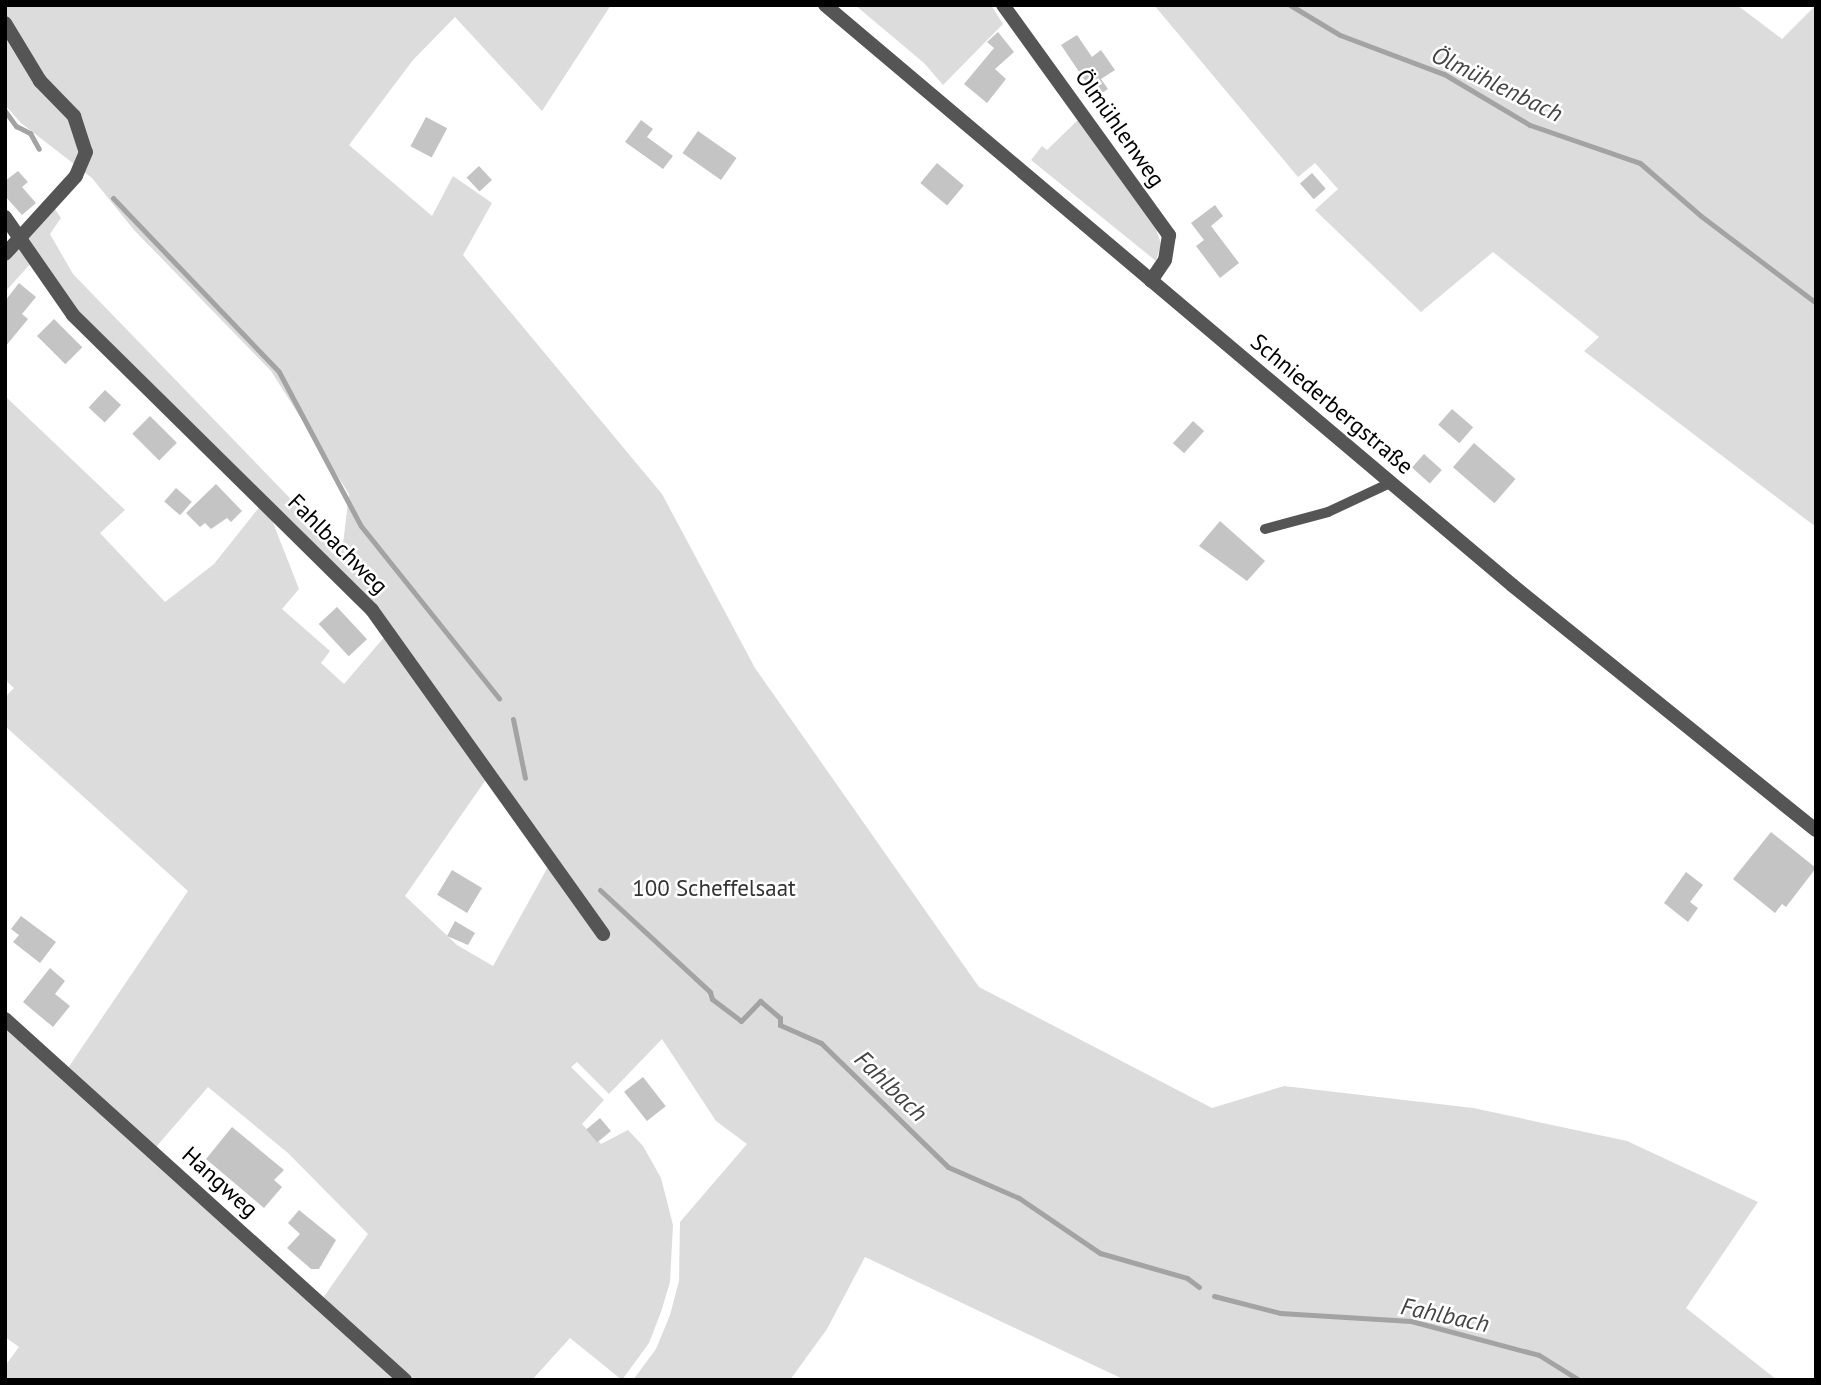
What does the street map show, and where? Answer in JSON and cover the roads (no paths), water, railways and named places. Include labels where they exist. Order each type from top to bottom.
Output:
[{"type":"street","name":"Schniederbergstraße","points":[[825,5],[1391,483],[1816,830]]},
{"type":"street","name":"Ölmühlenweg","points":[[1003,5],[1169,235],[1165,260],[1151,281]]},
{"type":"street","points":[[5,23],[40,81],[74,116],[86,152],[76,176],[5,254]]},
{"type":"street","name":"Fahlbachweg","points":[[5,217],[73,315],[372,610],[603,934]]},
{"type":"street","name":"Hangweg","points":[[5,1019],[405,1380]]},
{"type":"lane","points":[[1265,529],[1328,512],[1391,483]]},
{"type":"waterway","name":"Ölmühlenbach","points":[[1290,5],[1340,35],[1444,74],[1530,125],[1640,163],[1701,216],[1816,303]]},
{"type":"waterway","name":"Fahlbach","points":[[5,111],[16,126],[30,133],[39,149]]},
{"type":"waterway","points":[[113,198],[279,372],[361,526],[499,698]]},
{"type":"waterway","name":"Fahlbach","points":[[513,719],[525,778]]},
{"type":"waterway","name":"Fahlbach","points":[[600,890],[710,992],[712,999],[741,1021],[760,1001],[780,1018],[780,1025],[821,1043],[948,1167],[1019,1198],[1100,1253],[1187,1278],[1199,1287]]},
{"type":"waterway","name":"Fahlbach","points":[[1214,1296],[1280,1313],[1411,1321],[1539,1355],[1579,1380]]},
{"type":"park label","name":"100 Scheffelsaat","points":[[714,888]]}]
